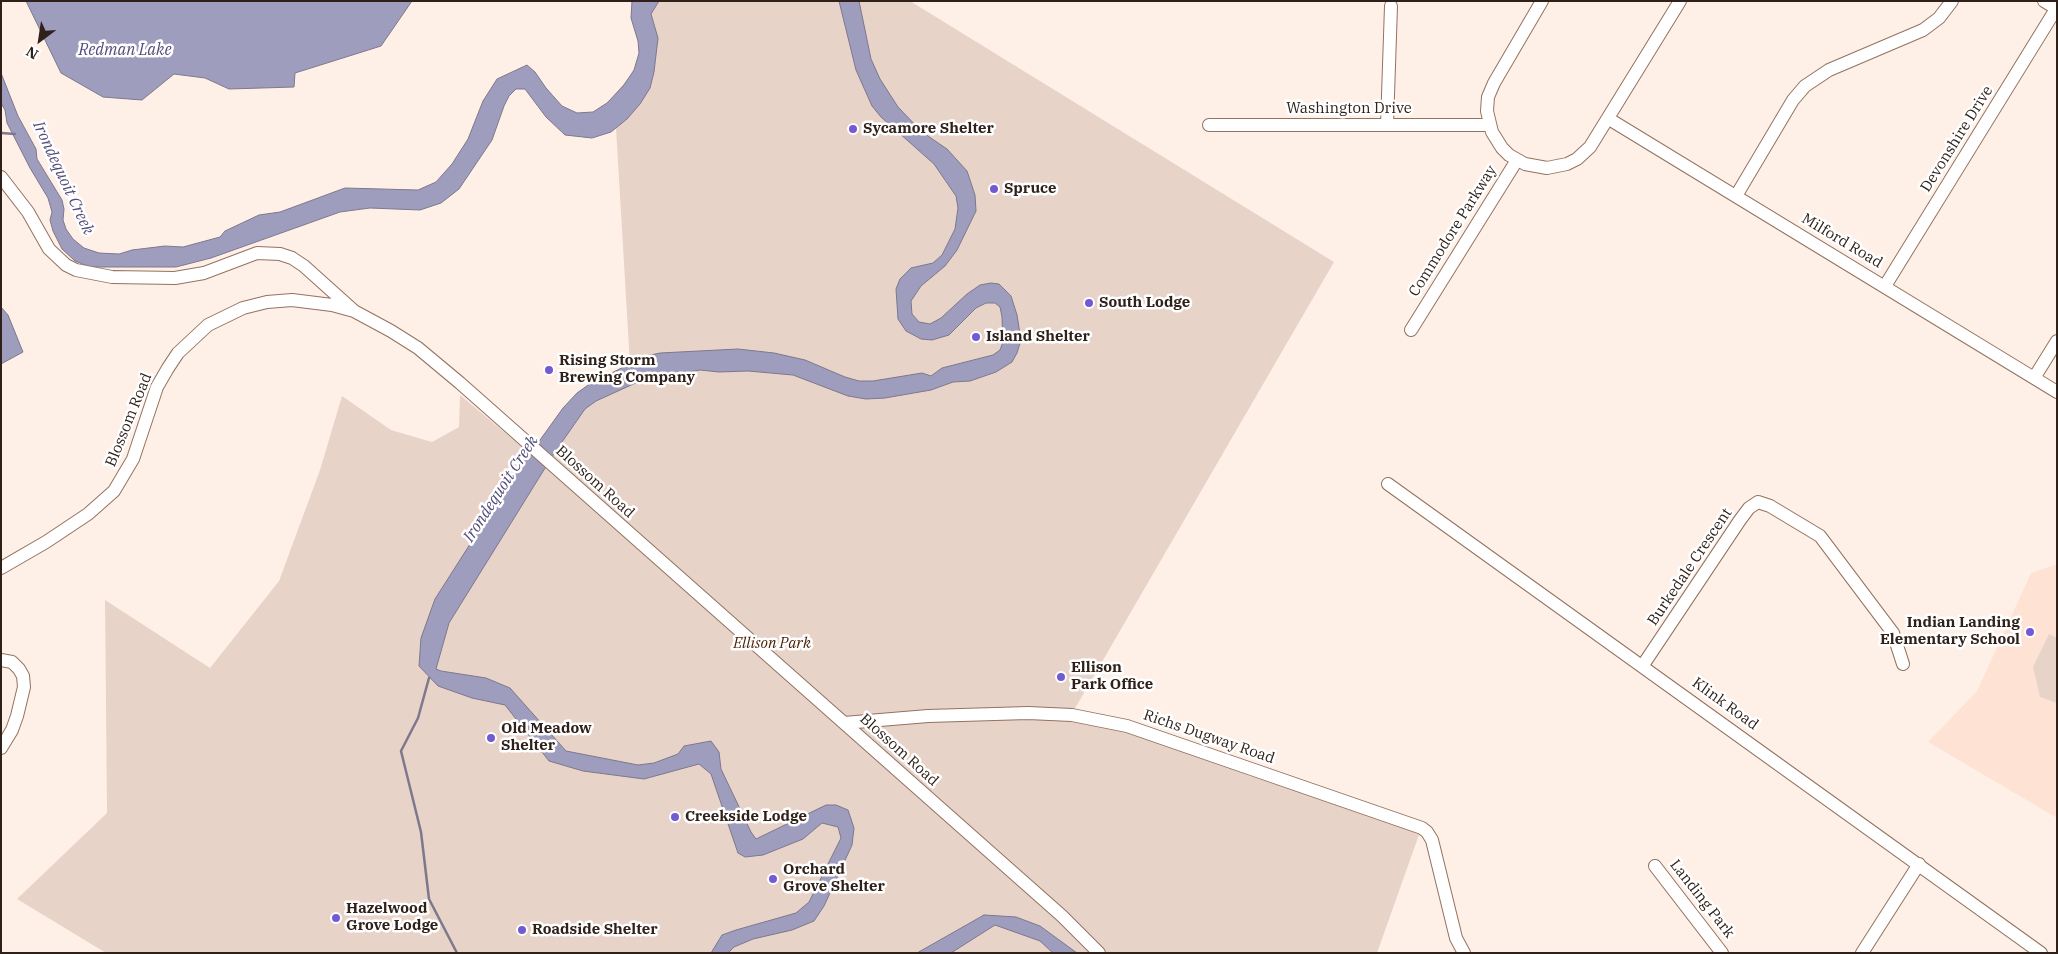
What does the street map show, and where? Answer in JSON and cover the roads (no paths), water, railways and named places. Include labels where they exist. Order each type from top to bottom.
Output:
[{"type":"street","points":[[1517,160],[1502,148],[1490,125],[1488,103],[1490,90],[1542,1]]},
{"type":"street","name":"Commodore Parkway","points":[[1411,330],[1517,160],[1535,167],[1547,168],[1567,164],[1590,148],[1680,1]]},
{"type":"street","points":[[1736,196],[1793,100],[1805,86],[1829,70],[1923,30],[1939,18],[1952,1]]},
{"type":"street","points":[[2044,1],[2056,9]]},
{"type":"street","points":[[1387,125],[1391,6]]},
{"type":"street","name":"Devonshire Drive","points":[[1885,286],[2056,9]]},
{"type":"street","name":"Milford Road","points":[[1609,118],[2057,392]]},
{"type":"street","name":"Washington Drive","points":[[1209,125],[1490,125]]},
{"type":"street","points":[[1,177],[28,212],[49,249],[66,265],[76,270],[112,277],[175,278],[204,273],[258,253],[280,254],[292,258],[304,266],[354,311]]},
{"type":"street","name":"Blossom Road","points":[[1,568],[46,542],[88,514],[114,491],[133,459],[158,387],[168,368],[178,353],[208,325],[243,308],[275,301],[313,302],[354,311],[392,331],[418,348],[1062,916],[1099,953]]},
{"type":"street","points":[[2034,378],[2057,341]]},
{"type":"street","name":"Klink Road","points":[[1388,484],[1643,665],[2042,953]]},
{"type":"street","name":"Burkedale Crescent","points":[[1643,665],[1740,520],[1749,508],[1758,502],[1770,506],[1820,536],[1893,632],[1902,664]]},
{"type":"street","points":[[1,660],[12,662],[19,669],[23,676],[24,687],[17,716],[1,748]]},
{"type":"street","name":"Richs Dugway Road","points":[[844,724],[928,716],[1028,713],[1072,715],[1126,726],[1422,828],[1432,840],[1456,938],[1464,953]]},
{"type":"street","points":[[1862,953],[1919,864]]},
{"type":"street","name":"Landing Park","points":[[1655,866],[1722,953]]},
{"type":"water","name":"Redman Lake","points":[[26,1],[412,1],[381,46],[295,73],[294,87],[229,89],[205,78],[174,74],[142,100],[103,97],[61,73]]},
{"type":"water","points":[[632,1],[659,1],[651,14],[658,38],[654,72],[650,88],[640,104],[627,119],[611,132],[592,138],[565,135],[546,117],[525,89],[516,89],[509,96],[504,106],[492,140],[459,189],[441,203],[420,210],[370,208],[340,212],[211,258],[176,267],[90,267],[75,261],[62,249],[53,231],[50,220],[52,212],[48,198],[7,123],[5,110],[1,103],[1,73],[18,116],[36,149],[37,159],[62,200],[64,209],[63,220],[66,229],[73,239],[84,248],[99,253],[119,254],[132,250],[165,246],[183,247],[220,237],[225,231],[259,215],[280,212],[345,188],[418,190],[436,182],[452,164],[468,139],[483,101],[497,79],[527,65],[535,72],[562,106],[577,113],[593,112],[607,103],[624,85],[634,70],[639,53],[638,41],[631,18]]},
{"type":"water","points":[[839,1],[859,1],[871,59],[880,79],[898,107],[922,132],[947,149],[967,171],[975,195],[976,211],[957,250],[945,266],[921,286],[911,301],[912,314],[919,322],[930,324],[941,318],[967,294],[980,285],[999,284],[1011,296],[1017,315],[1021,340],[1012,362],[996,372],[970,381],[953,382],[931,390],[885,398],[866,399],[848,396],[793,375],[748,371],[719,372],[700,370],[640,381],[596,401],[585,409],[555,452],[449,623],[436,669],[486,678],[510,688],[566,751],[638,765],[654,763],[678,754],[684,746],[711,741],[719,752],[721,769],[756,839],[826,805],[836,805],[848,810],[854,828],[852,845],[824,906],[814,921],[792,930],[753,939],[734,947],[728,953],[711,953],[722,935],[796,913],[809,902],[841,838],[838,827],[822,823],[803,839],[763,855],[745,857],[738,853],[711,774],[699,764],[644,779],[583,771],[549,761],[505,705],[472,698],[438,686],[419,666],[421,638],[435,599],[525,458],[563,408],[577,393],[591,383],[646,356],[660,353],[738,349],[774,353],[805,360],[859,381],[873,381],[922,373],[931,376],[942,368],[993,355],[1000,350],[1003,342],[1002,317],[1000,307],[995,303],[986,303],[976,308],[949,335],[932,340],[921,339],[906,331],[898,319],[896,289],[900,279],[911,268],[933,263],[942,255],[955,229],[958,208],[956,196],[934,164],[881,117],[872,106],[856,70]]},
{"type":"water","points":[[1,307],[8,315],[23,352],[1,364]]},
{"type":"water","points":[[984,915],[1016,917],[1040,926],[1077,953],[1053,953],[1040,941],[995,925],[951,953],[917,953]]},
{"type":"waterway","points":[[1,133],[15,134]]},
{"type":"waterway","points":[[429,678],[418,718],[401,751],[421,832],[429,899],[457,953]]},
{"type":"place","name":"Sycamore Shelter","points":[[853,129]]},
{"type":"place","name":"Spruce","points":[[994,189]]},
{"type":"place","name":"South Lodge","points":[[1089,303]]},
{"type":"place","name":"Island Shelter","points":[[976,337]]},
{"type":"place","name":"Rising Storm Brewing Company","points":[[549,370]]},
{"type":"place","name":"Indian Landing Elementary School","points":[[2030,632]]},
{"type":"place","name":"Ellison Park Office","points":[[1061,677]]},
{"type":"place","name":"Old Meadow Shelter","points":[[491,738]]},
{"type":"place","name":"Creekside Lodge","points":[[675,817]]},
{"type":"place","name":"Orchard Grove Shelter","points":[[773,879]]},
{"type":"place","name":"Hazelwood Grove Lodge","points":[[336,918]]},
{"type":"place","name":"Roadside Shelter","points":[[522,930]]},
{"type":"water label","name":"Irondequoit Creek","points":[[63,178]]},
{"type":"water label","name":"Irondequoit Creek","points":[[501,489]]},
{"type":"park label","name":"Ellison Park","points":[[772,644]]}]
